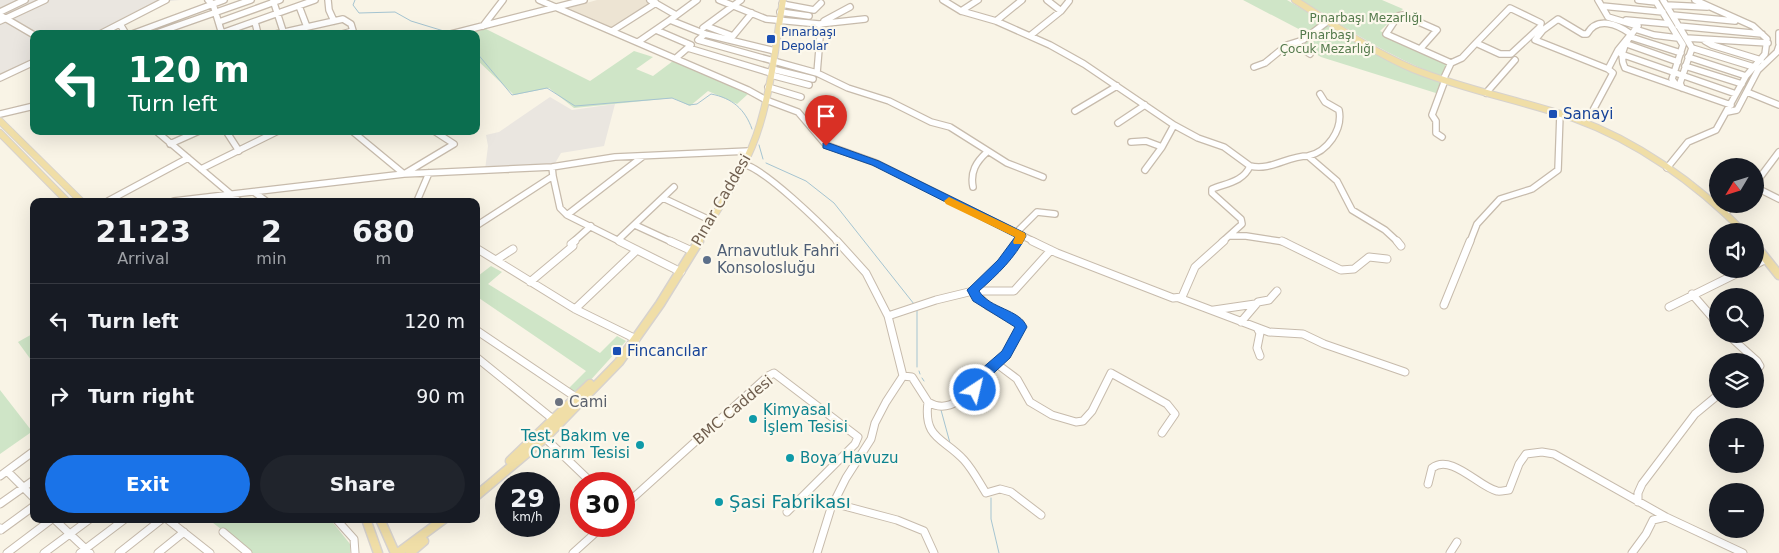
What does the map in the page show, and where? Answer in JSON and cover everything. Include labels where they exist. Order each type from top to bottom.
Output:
[{"type":"main road","points":[[1295,0],[1372,49],[1444,80],[1569,117],[1611,136],[1667,168],[1709,199]]},
{"type":"main road","name":"Pınar Caddesi","points":[[776,19],[780,12],[781,1]]},
{"type":"main road","name":"Pınar Caddesi","points":[[480,493],[544,438],[619,362],[681,272],[743,164],[760,125],[772,69],[776,19],[781,1]]},
{"type":"main road","points":[[1,122],[79,198]]},
{"type":"main road","points":[[0,134],[63,198]]},
{"type":"main road","points":[[1726,213],[1735,223]]},
{"type":"main road","points":[[1764,256],[1779,275]]},
{"type":"main road","name":"Pınar Caddesi","points":[[480,487],[554,420],[636,339]]},
{"type":"main road","points":[[367,523],[378,553]]},
{"type":"main road","points":[[382,523],[396,553],[438,523]]},
{"type":"main road","points":[[410,553],[445,523]]},
{"type":"street","points":[[25,0],[0,13],[30,33]]},
{"type":"street","points":[[0,22],[45,0]]},
{"type":"street","points":[[108,30],[166,0]]},
{"type":"street","points":[[208,0],[214,4],[221,30]]},
{"type":"street","points":[[143,30],[224,0]]},
{"type":"street","points":[[165,30],[251,0]]},
{"type":"street","points":[[231,30],[315,0]]},
{"type":"street","points":[[328,0],[329,10],[334,21]]},
{"type":"street","points":[[483,26],[503,0]]},
{"type":"street","points":[[539,0],[753,92],[801,96]]},
{"type":"street","points":[[467,30],[584,0]]},
{"type":"street","points":[[650,0],[676,15]]},
{"type":"street","points":[[638,42],[697,0]]},
{"type":"street","points":[[719,0],[752,13],[802,23],[819,24],[865,19]]},
{"type":"street","points":[[698,32],[741,0]]},
{"type":"street","points":[[943,0],[961,11],[996,21],[1031,36],[1084,64],[1174,125],[1198,138],[1224,147],[1250,166],[1269,167],[1298,157],[1313,155],[1331,143],[1332,136],[1340,122],[1339,110],[1325,102],[1320,94]]},
{"type":"street","points":[[961,11],[978,0]]},
{"type":"street","points":[[996,21],[1022,0]]},
{"type":"street","points":[[1047,0],[1061,11]]},
{"type":"street","points":[[1598,0],[1608,17],[1638,26],[1621,54],[1622,65],[1628,70],[1731,105]]},
{"type":"street","points":[[1638,0],[1655,1],[1683,45],[1672,79],[1673,84],[1680,88]]},
{"type":"street","points":[[1667,168],[1688,142],[1716,130],[1746,76],[1766,54],[1768,43],[1763,34],[1743,22],[1695,0]]},
{"type":"street","points":[[219,22],[276,1],[282,30]]},
{"type":"street","points":[[781,1],[814,10]]},
{"type":"street","points":[[1031,36],[1061,11],[1069,1]]},
{"type":"street","points":[[1664,2],[1710,8]]},
{"type":"street","points":[[1664,2],[1692,48],[1754,67]]},
{"type":"street","points":[[612,31],[656,3]]},
{"type":"street","points":[[802,23],[821,4]]},
{"type":"street","points":[[299,6],[306,27]]},
{"type":"street","points":[[1602,6],[1663,12]]},
{"type":"street","points":[[819,24],[850,7]]},
{"type":"street","points":[[1442,138],[1436,133],[1436,122],[1432,115],[1451,63],[1462,58],[1476,43],[1510,8],[1541,23],[1540,27],[1511,54],[1500,54],[1476,43]]},
{"type":"street","points":[[780,12],[809,16]]},
{"type":"street","points":[[706,26],[733,36],[752,13]]},
{"type":"street","points":[[1421,48],[1437,30],[1403,14],[1398,16],[1386,34],[1451,63]]},
{"type":"street","points":[[1672,15],[1743,22]]},
{"type":"street","points":[[294,30],[343,19],[348,22],[353,30]]},
{"type":"street","points":[[1608,69],[1618,50],[1631,34],[1620,26],[1602,23],[1594,25],[1587,34],[1583,34],[1558,19],[1543,30],[1535,40],[1601,65],[1613,74]]},
{"type":"street","points":[[1614,19],[1670,24]]},
{"type":"street","points":[[670,20],[698,32],[775,50]]},
{"type":"street","points":[[1254,67],[1265,64],[1287,45],[1299,42],[1328,20]]},
{"type":"street","points":[[255,22],[257,30]]},
{"type":"street","points":[[120,24],[124,30]]},
{"type":"street","points":[[817,73],[820,37],[819,24]]},
{"type":"street","points":[[1678,26],[1763,34]]},
{"type":"street","points":[[1635,29],[1654,36],[1678,38]]},
{"type":"street","points":[[656,30],[691,45],[676,58]]},
{"type":"street","points":[[1727,112],[1737,110],[1758,70],[1777,52],[1779,33]]},
{"type":"street","points":[[705,34],[698,40],[725,48],[809,85]]},
{"type":"street","points":[[1630,37],[1681,53]]},
{"type":"street","points":[[1686,38],[1768,43]]},
{"type":"street","points":[[1704,40],[1712,45],[1761,60]]},
{"type":"street","points":[[718,57],[730,41]]},
{"type":"street","points":[[1299,42],[1299,47],[1310,54]]},
{"type":"street","points":[[1627,44],[1678,62]]},
{"type":"street","points":[[688,48],[718,57],[813,79]]},
{"type":"street","points":[[1680,88],[1682,75],[1692,48]]},
{"type":"street","points":[[1621,54],[1736,94]]},
{"type":"street","points":[[1688,57],[1746,76]]},
{"type":"street","points":[[1486,93],[1515,60]]},
{"type":"street","points":[[0,78],[30,64]]},
{"type":"street","points":[[1685,66],[1742,84]]},
{"type":"street","points":[[772,69],[817,73],[848,88],[889,101],[931,122],[950,127],[1007,163],[1043,177]]},
{"type":"street","points":[[1569,117],[1591,114],[1613,74],[1628,70]]},
{"type":"street","points":[[1075,111],[1117,86]]},
{"type":"street","points":[[1747,92],[1779,105]]},
{"type":"street","points":[[767,93],[798,112],[826,146],[876,163],[1051,250],[1116,274],[1157,293],[1179,298],[1257,328],[1269,332],[1303,334],[1324,344],[1405,372]]},
{"type":"street","points":[[1118,123],[1145,105]]},
{"type":"street","points":[[0,112],[30,106]]},
{"type":"street","points":[[0,112],[30,106]]},
{"type":"street","points":[[1,122],[17,109]]},
{"type":"street","points":[[1444,305],[1477,224],[1494,203],[1507,196],[1532,189],[1558,170],[1560,114]]},
{"type":"street","points":[[1145,170],[1162,147],[1174,125]]},
{"type":"street","points":[[160,135],[236,198]]},
{"type":"street","points":[[170,144],[190,135]]},
{"type":"street","points":[[229,135],[239,151]]},
{"type":"street","points":[[201,169],[270,135]]},
{"type":"street","points":[[357,135],[404,174]]},
{"type":"street","points":[[404,174],[454,144],[440,135]]},
{"type":"street","points":[[1131,142],[1146,141],[1162,147]]},
{"type":"street","points":[[203,198],[404,174],[552,167],[615,157],[749,151]]},
{"type":"street","points":[[974,187],[970,178],[974,168],[987,152]]},
{"type":"street","points":[[1764,173],[1779,152]]},
{"type":"street","points":[[1308,156],[1339,184],[1350,208],[1371,222],[1388,230],[1401,246]]},
{"type":"street","points":[[567,215],[642,157]]},
{"type":"street","points":[[114,198],[188,158]]},
{"type":"street","points":[[743,164],[748,165],[803,206],[827,229],[866,273],[888,316],[903,376],[875,423],[871,439],[846,478],[833,503],[817,553]]},
{"type":"street","points":[[1179,298],[1185,291],[1195,267],[1242,224],[1242,221],[1212,193],[1212,190],[1239,180],[1250,170],[1250,166]]},
{"type":"street","points":[[552,167],[560,208],[567,215],[681,272]]},
{"type":"street","points":[[418,198],[429,173]]},
{"type":"street","points":[[480,223],[553,176]]},
{"type":"street","points":[[618,240],[674,187]]},
{"type":"street","points":[[1764,191],[1779,200]]},
{"type":"street","points":[[254,192],[262,198]]},
{"type":"street","points":[[663,198],[710,220]]},
{"type":"street","points":[[973,290],[1002,263],[1014,248],[1018,234],[1036,212],[1055,214]]},
{"type":"street","points":[[635,225],[692,251]]},
{"type":"street","points":[[530,282],[574,246],[571,244],[591,226]]},
{"type":"street","points":[[1230,236],[1283,241],[1341,270],[1354,269],[1369,257],[1387,259]]},
{"type":"street","points":[[496,260],[513,249]]},
{"type":"street","points":[[480,250],[575,308],[636,339]]},
{"type":"street","points":[[575,308],[637,250]]},
{"type":"street","points":[[888,316],[973,290],[1014,291],[1051,250]]},
{"type":"street","points":[[1669,307],[1727,278]]},
{"type":"street","points":[[903,376],[912,377],[928,402],[934,407],[939,408],[954,403],[975,390],[977,380],[1006,355],[1021,327],[1020,323],[992,308],[978,298],[973,290]]},
{"type":"street","points":[[1213,310],[1269,300],[1277,291]]},
{"type":"street","points":[[1692,294],[1709,314]]},
{"type":"street","points":[[1241,322],[1255,304]]},
{"type":"street","points":[[1257,328],[1260,332],[1258,348],[1260,356]]},
{"type":"street","points":[[480,333],[577,398]]},
{"type":"street","points":[[1737,343],[1749,353]]},
{"type":"street","points":[[480,360],[554,420]]},
{"type":"street","points":[[997,364],[1017,379],[1030,402],[1052,415],[1076,422],[1083,421],[1092,411],[1111,373],[1114,374],[1167,404],[1173,410],[1175,414],[1162,433]]},
{"type":"street","name":"BMC Caddesi","points":[[635,496],[768,376],[774,373],[858,437],[855,444],[787,512]]},
{"type":"street","points":[[928,402],[926,416],[932,434],[964,460],[986,493],[1000,489],[1011,492],[1041,515]]},
{"type":"street","points":[[1638,502],[1638,492],[1642,484],[1695,414],[1709,402]]},
{"type":"street","points":[[544,438],[580,472]]},
{"type":"street","points":[[1428,484],[1429,472],[1432,467],[1440,463],[1448,464],[1497,491],[1509,490],[1518,465],[1526,454],[1535,450],[1554,454],[1568,460],[1666,517],[1743,553]]},
{"type":"street","points":[[0,476],[30,454]]},
{"type":"street","points":[[7,471],[30,494]]},
{"type":"street","points":[[0,504],[30,483]]},
{"type":"street","points":[[833,503],[897,520],[924,531],[934,553]]},
{"type":"street","points":[[0,528],[2,530],[30,509]]},
{"type":"street","points":[[1632,553],[1646,534],[1653,520],[1666,517]]},
{"type":"street","points":[[6,553],[47,523]]},
{"type":"street","points":[[57,523],[85,552],[120,523]]},
{"type":"street","points":[[44,553],[84,523]]},
{"type":"street","points":[[119,553],[157,523]]},
{"type":"street","points":[[172,523],[204,551]]},
{"type":"street","points":[[340,523],[354,539],[355,553]]},
{"type":"street","points":[[158,553],[184,532]]},
{"type":"street","points":[[223,532],[248,553]]},
{"type":"street","points":[[573,553],[591,537]]},
{"type":"street","points":[[1450,553],[1457,542]]},
{"type":"shaded area","points":[[0,0],[180,0],[152,3],[100,30],[30,30],[30,63],[0,77]]},
{"type":"shaded area","points":[[597,0],[646,0],[651,3],[613,28],[562,10]]},
{"type":"shaded area","points":[[550,97],[572,110],[615,104],[604,146],[561,153],[554,165],[485,170],[488,146],[486,135],[499,132]]},
{"type":"green space","name":"Pınarbaşı Çocuk Mezarlığı","points":[[1243,0],[1287,0],[1393,63],[1444,84],[1439,94],[1321,57],[1301,45],[1312,36]]},
{"type":"green space","name":"Pınarbaşı Mezarlığı","points":[[1301,0],[1382,0],[1403,9],[1380,31],[1448,65],[1441,76],[1422,69],[1369,42]]},
{"type":"green space","points":[[486,29],[590,81],[634,51],[653,57],[636,69],[653,76],[673,61],[748,94],[737,104],[708,91],[690,106],[673,98],[574,108],[549,88],[514,95],[480,63],[480,30]]},
{"type":"green space","points":[[491,266],[502,272],[488,284],[600,353],[617,336],[626,341],[578,394],[569,388],[586,371],[480,299],[480,274]]},
{"type":"green space","points":[[30,335],[30,358],[18,342]]},
{"type":"green space","points":[[0,390],[30,429],[30,433],[0,454]]},
{"type":"green space","points":[[213,523],[333,523],[350,544],[350,553],[252,553]]},
{"type":"waterway","points":[[355,0],[353,5],[359,13],[395,12],[411,21],[440,30]]},
{"type":"waterway","points":[[480,57],[512,95],[547,88],[575,106],[672,98],[689,105],[697,104],[711,94],[725,98],[737,106],[746,116],[752,129]]},
{"type":"waterway","points":[[759,145],[763,159]]},
{"type":"waterway","points":[[766,163],[806,181],[834,203],[914,304]]},
{"type":"waterway","points":[[917,309],[917,367]]},
{"type":"waterway","points":[[941,410],[950,443]]},
{"type":"waterway","points":[[964,455],[970,462]]},
{"type":"waterway","points":[[991,498],[991,519],[999,553]]},
{"type":"slow traffic","points":[[949,201],[1021,236],[1018,242]]},
{"type":"place","name":"Pınarbaşı Depolar","points":[[771,39]]},
{"type":"place","name":"Sanayi","points":[[1553,114]]},
{"type":"place","name":"Arnavutluk Fahri Konsolosluğu","points":[[707,260]]},
{"type":"place","name":"Fincancılar","points":[[617,351]]},
{"type":"place","name":"Cami","points":[[559,402]]},
{"type":"place","name":"Kimyasal İşlem Tesisi","points":[[753,419]]},
{"type":"place","name":"Test, Bakım ve Onarım Tesisi","points":[[640,445]]},
{"type":"place","name":"Boya Havuzu","points":[[790,458]]},
{"type":"place","name":"Şasi Fabrikası","points":[[719,502]]},
{"type":"route","points":[[826,146],[876,163],[904,176],[952,203],[1021,236],[1002,263],[973,290],[978,298],[1020,323],[1021,327],[1006,355],[977,380],[975,390]]}]
